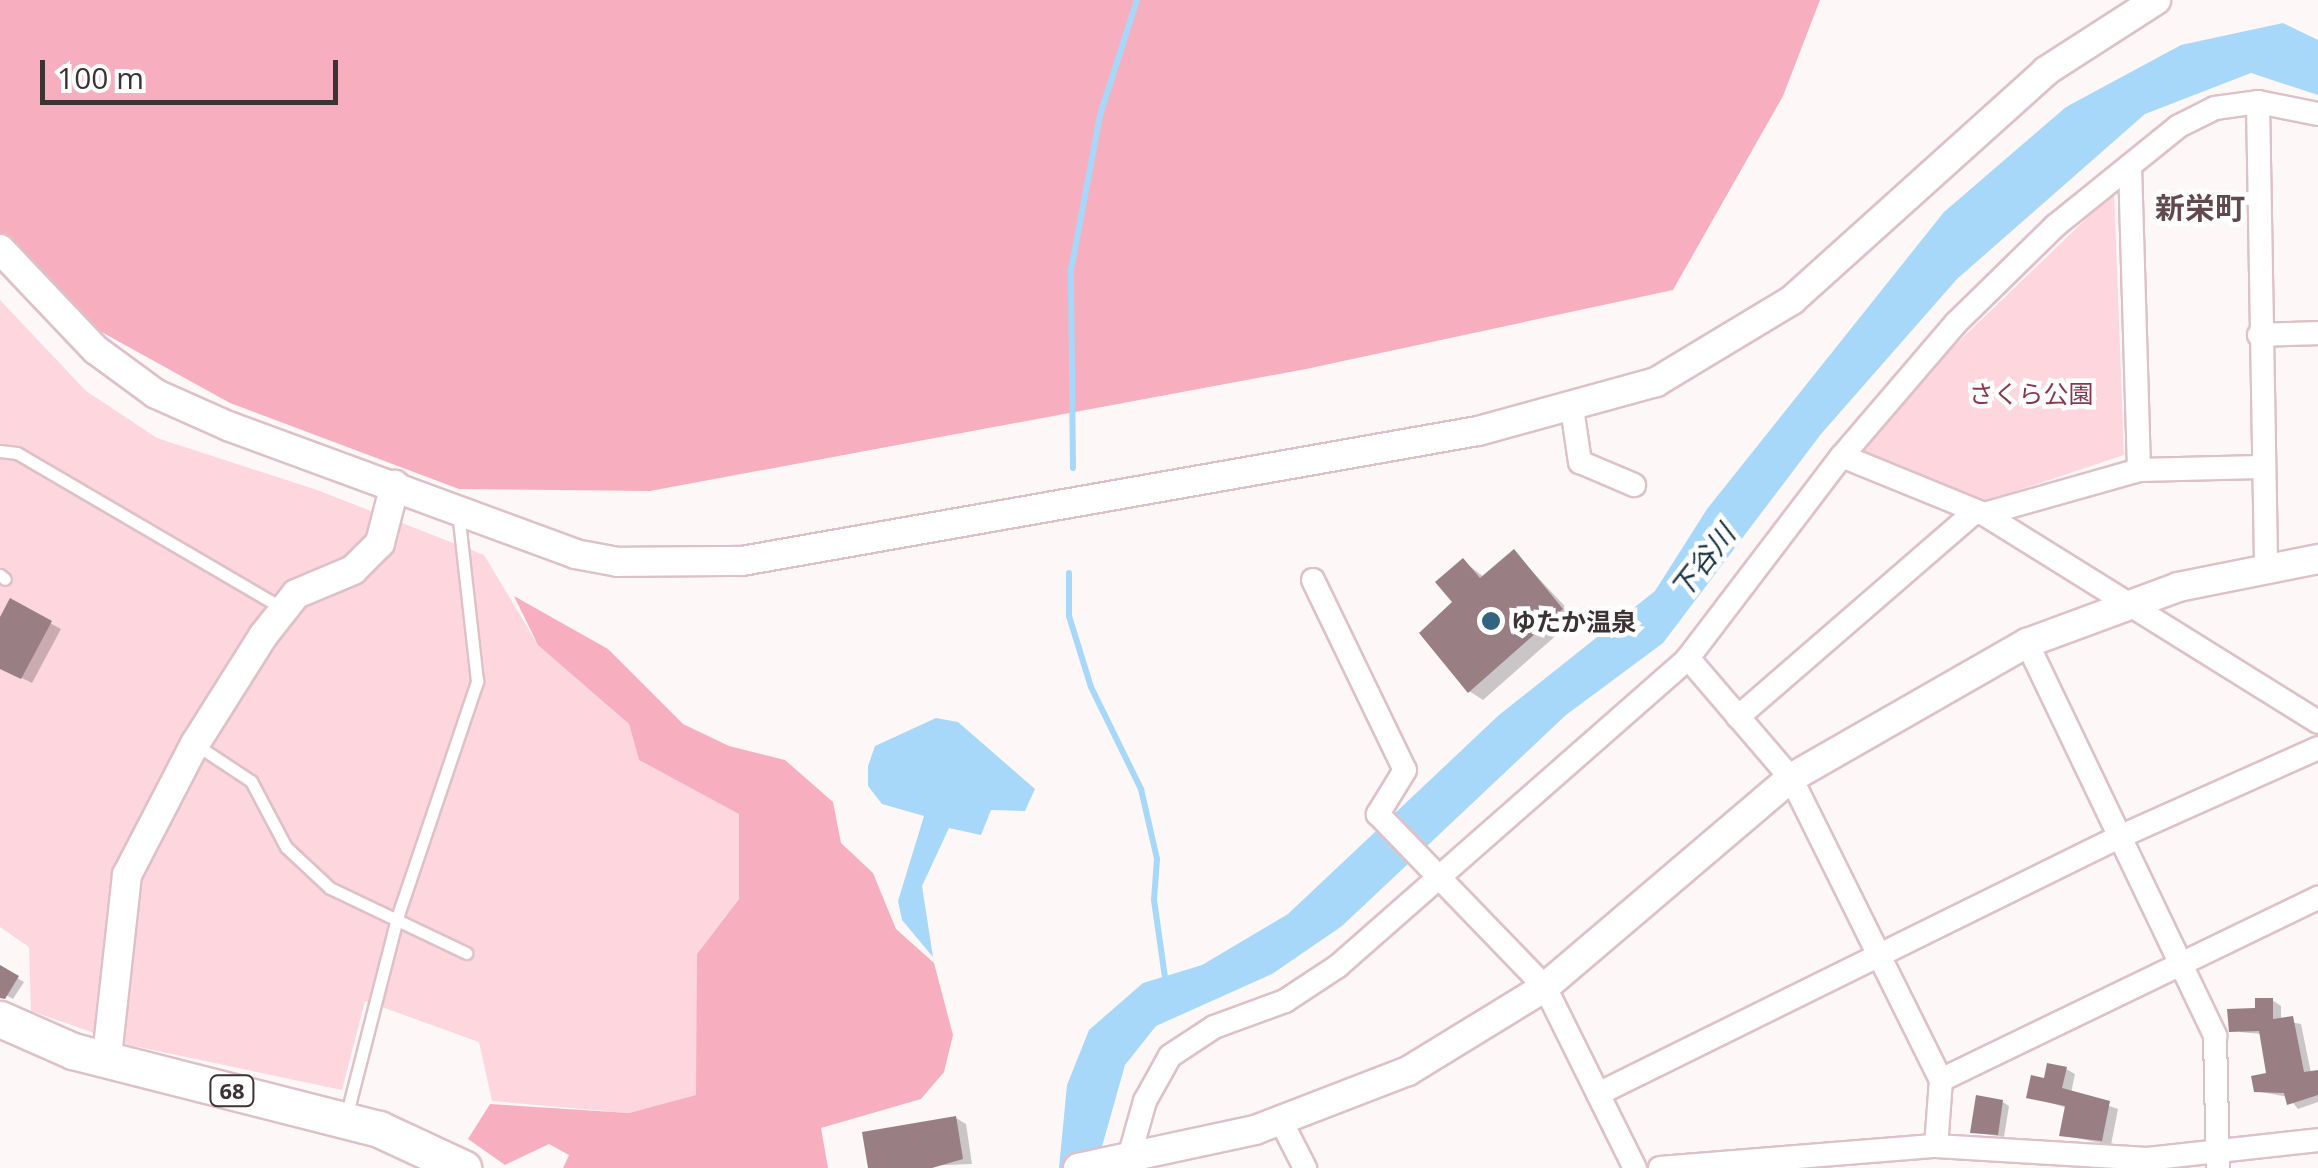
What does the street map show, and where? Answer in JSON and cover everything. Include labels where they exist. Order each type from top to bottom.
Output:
[{"type":"main road","name":"68","points":[[0,1019],[74,1051],[107,1056],[165,1076],[346,1120],[463,1168]]},
{"type":"street","points":[[0,249],[96,350],[156,394],[576,554],[618,562],[742,561],[1478,430],[1572,408],[1656,382],[1792,300],[2046,71],[2156,0]]},
{"type":"street","points":[[2258,102],[2260,467],[2266,566]]},
{"type":"street","points":[[1128,1164],[1145,1101],[1170,1056],[1214,1026],[1285,1001],[1338,966],[1438,873],[1688,658],[1842,456],[1956,323],[2055,226],[2191,120],[2215,108],[2258,102],[2318,114]]},
{"type":"street","points":[[2130,166],[2139,470]]},
{"type":"street","points":[[2259,334],[2318,333]]},
{"type":"street","points":[[1572,408],[1580,462],[1634,485]]},
{"type":"street","points":[[1842,456],[1978,514],[2129,601],[2318,722]]},
{"type":"street","points":[[1738,717],[1978,514],[2139,470],[2260,467]]},
{"type":"street","points":[[107,1056],[127,876],[195,744],[284,609],[296,594],[353,570],[380,543],[395,485]]},
{"type":"street","points":[[1078,1168],[1128,1164],[1281,1120],[1408,1072],[1546,987],[1792,778],[2027,644],[2129,601],[2266,566],[2318,560]]},
{"type":"street","points":[[1313,580],[1406,770],[1378,814],[1546,987],[1635,1168]]},
{"type":"street","points":[[2027,644],[2215,1036],[2217,1161]]},
{"type":"street","points":[[1688,658],[1792,778],[1941,1080],[1936,1146]]},
{"type":"street","points":[[1598,1094],[1880,959],[2117,838],[2318,748]]},
{"type":"street","points":[[1941,1080],[2318,898]]},
{"type":"street","points":[[1281,1120],[1305,1168]]},
{"type":"street","points":[[1660,1168],[1936,1146],[2217,1161],[2318,1140]]},
{"type":"lane","points":[[0,451],[17,453],[284,609]]},
{"type":"lane","points":[[346,1120],[398,915],[477,681],[458,508]]},
{"type":"lane","points":[[195,744],[251,781],[286,847],[330,888],[398,915],[466,953]]},
{"type":"green space","name":"さくら公園","points":[[2114,192],[2124,455],[1977,504],[1863,451],[1953,347]]},
{"type":"green space","points":[[0,300],[86,391],[157,438],[317,490],[484,555],[535,640],[629,724],[639,760],[740,814],[739,899],[697,954],[697,1095],[629,1113],[492,1101],[479,1042],[365,1001],[342,1090],[129,1045],[31,1011],[29,947],[0,927]]},
{"type":"shaded area","points":[[0,0],[1820,0],[1783,96],[1673,290],[1306,369],[650,491],[459,489],[230,403],[49,303],[0,253]]},
{"type":"shaded area","points":[[514,596],[608,649],[683,724],[729,746],[785,760],[833,802],[841,843],[873,873],[896,929],[934,963],[953,1035],[944,1072],[921,1099],[821,1128],[828,1168],[563,1168],[569,1155],[549,1144],[505,1165],[468,1139],[490,1104],[629,1113],[696,1095],[697,954],[739,899],[739,814],[639,760],[629,724],[538,645]]},
{"type":"water","name":"下谷川","points":[[2283,23],[2318,40],[2318,95],[2251,73],[2145,114],[1957,279],[1821,434],[1663,643],[1566,715],[1342,926],[1272,974],[1156,1026],[1125,1065],[1096,1168],[1059,1168],[1067,1085],[1089,1030],[1143,983],[1202,965],[1288,914],[1499,715],[1655,591],[1707,509],[1944,212],[2066,107],[2181,45]]},
{"type":"water","points":[[936,718],[958,722],[1035,789],[1025,811],[991,810],[981,835],[949,828],[922,886],[933,957],[902,920],[898,901],[924,816],[882,804],[868,786],[868,766],[875,746]]},
{"type":"building","name":"ゆたか温泉","points":[[1514,549],[1563,609],[1468,693],[1419,633],[1452,602],[1435,582],[1463,558],[1480,578]]},
{"type":"building","points":[[10,598],[52,621],[21,679],[0,669],[0,617]]},
{"type":"building","points":[[0,965],[19,976],[5,999],[0,998]]},
{"type":"building","points":[[2255,998],[2273,998],[2273,1019],[2293,1016],[2304,1072],[2318,1070],[2318,1095],[2287,1105],[2284,1093],[2254,1092],[2251,1076],[2266,1073],[2259,1031],[2229,1032],[2227,1009],[2255,1008]]},
{"type":"building","points":[[2047,1063],[2067,1067],[2062,1088],[2110,1101],[2102,1141],[2059,1136],[2065,1106],[2026,1098],[2031,1075],[2044,1078]]},
{"type":"building","points":[[1976,1095],[2003,1100],[1998,1135],[1970,1133]]},
{"type":"building","points":[[956,1116],[963,1159],[932,1168],[868,1168],[862,1132]]},
{"type":"waterway","points":[[1073,468],[1071,270],[1100,115],[1137,0]]},
{"type":"waterway","points":[[1069,573],[1069,616],[1091,687],[1141,789],[1157,859],[1154,900],[1166,984]]},
{"type":"place","name":"ゆたか温泉","points":[[1491,621]]},
{"type":"district","name":"新栄町","points":[[2200,208]]}]
